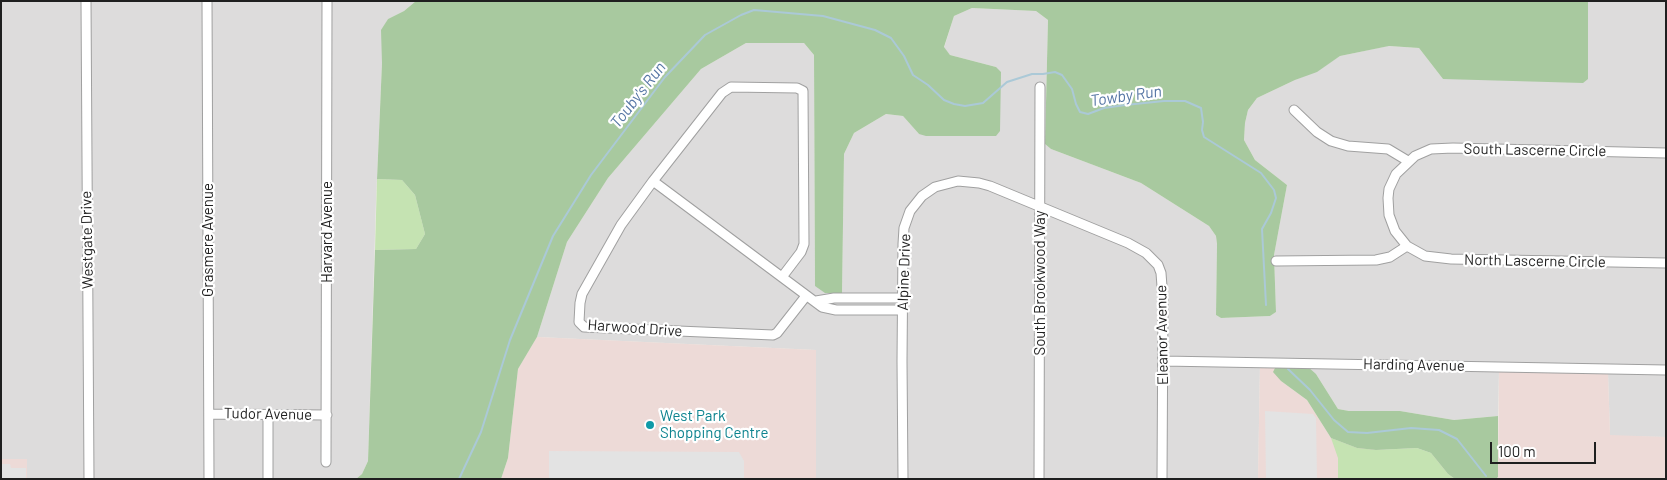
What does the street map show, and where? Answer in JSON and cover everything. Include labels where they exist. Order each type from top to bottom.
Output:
[{"type":"street","name":"Westgate Drive","points":[[86,1],[89,479]]},
{"type":"street","name":"Grasmere Avenue","points":[[207,1],[209,479]]},
{"type":"street","name":"Harvard Avenue","points":[[326,1],[326,462]]},
{"type":"street","name":"South Brookwood Way","points":[[1039,479],[1040,86]]},
{"type":"street","name":"Harwood Drive","points":[[782,277],[801,252],[804,244],[804,95],[801,89],[731,87],[726,89],[653,181],[615,235],[582,294],[579,322],[584,327],[773,335],[777,333],[806,296]]},
{"type":"street","points":[[1294,110],[1317,132],[1331,141],[1348,146],[1388,149],[1408,161]]},
{"type":"street","name":"South Lascerne Circle","points":[[1407,246],[1395,231],[1389,215],[1389,189],[1392,180],[1408,161],[1422,152],[1442,148],[1666,153]]},
{"type":"street","points":[[653,181],[822,307],[836,310],[902,310]]},
{"type":"street","name":"Alpine Drive","points":[[903,479],[902,298],[904,228],[910,211],[915,203],[928,191],[951,182],[979,182],[1040,207]]},
{"type":"street","name":"Eleanor Avenue","points":[[1040,207],[1140,249],[1153,259],[1161,273],[1163,361],[1162,479]]},
{"type":"street","points":[[1276,261],[1376,260],[1390,257],[1407,246]]},
{"type":"street","name":"North Lascerne Circle","points":[[1407,246],[1425,256],[1451,259],[1666,263]]},
{"type":"street","points":[[816,302],[834,298],[902,298]]},
{"type":"street","name":"Harding Avenue","points":[[1163,361],[1666,370]]},
{"type":"street","name":"Tudor Avenue","points":[[209,414],[326,415]]},
{"type":"street","points":[[268,414],[268,479]]},
{"type":"shaded area","points":[[1,1],[416,1],[404,11],[388,19],[382,30],[368,461],[362,474],[356,479],[27,479],[27,459],[1,459]]},
{"type":"shaded area","points":[[1666,1],[1666,437],[1610,436],[1608,373],[1499,371],[1498,416],[1454,420],[1400,411],[1349,411],[1338,409],[1316,374],[1260,366],[1258,479],[816,479],[816,350],[537,337],[567,242],[608,178],[701,69],[746,43],[804,43],[814,55],[815,286],[842,293],[844,154],[854,133],[886,114],[903,116],[919,134],[996,67],[950,55],[944,48],[954,16],[972,8],[1036,11],[1048,20],[1045,144],[1051,149],[1141,183],[1209,226],[1216,236],[1217,244],[1216,315],[1221,318],[1270,316],[1276,312],[1274,255],[1287,185],[1255,160],[1244,140],[1248,110],[1257,98],[1317,71],[1340,56],[1388,46],[1419,48],[1443,79],[1588,79],[1588,2]]},
{"type":"shaded area","points":[[537,337],[816,350],[816,479],[501,479],[508,458],[518,369]]},
{"type":"shaded area","points":[[1260,365],[1276,366],[1281,381],[1307,400],[1331,438],[1357,448],[1431,453],[1448,474],[1455,479],[1258,479]]},
{"type":"shaded area","points":[[1499,371],[1608,373],[1610,435],[1666,437],[1666,479],[1496,479],[1498,477]]},
{"type":"shaded area","points":[[1265,411],[1313,414],[1316,418],[1317,479],[1266,479]]},
{"type":"shaded area","points":[[549,451],[739,452],[744,461],[744,479],[549,479]]},
{"type":"shaded area","points":[[1,459],[27,459],[27,479],[1,479]]},
{"type":"shaded area","points":[[1,464],[10,464],[11,468],[26,468],[26,479],[1,479]]},
{"type":"green space","points":[[416,1],[1591,1],[1588,2],[1588,79],[1583,83],[1443,79],[1419,48],[1389,46],[1340,56],[1317,72],[1257,98],[1248,110],[1244,140],[1255,160],[1287,185],[1274,255],[1276,312],[1270,316],[1221,318],[1216,315],[1217,244],[1216,236],[1209,226],[1141,183],[1051,149],[1045,144],[1048,20],[1036,11],[972,8],[954,16],[944,47],[950,55],[996,67],[1001,72],[1000,131],[996,136],[926,136],[919,134],[903,116],[886,114],[854,133],[844,154],[842,293],[825,293],[815,286],[814,55],[804,43],[746,43],[701,69],[608,178],[567,242],[537,337],[518,369],[508,458],[501,479],[356,479],[362,474],[368,461],[375,250],[416,249],[425,234],[415,195],[402,180],[377,179],[382,63],[381,30],[388,19],[404,11]]},
{"type":"green space","points":[[377,179],[402,180],[415,195],[425,234],[416,249],[375,250]]},
{"type":"green space","points":[[1276,366],[1308,367],[1316,374],[1338,409],[1349,411],[1400,411],[1454,420],[1498,416],[1498,477],[1496,479],[1455,479],[1448,474],[1431,453],[1417,448],[1376,450],[1357,448],[1331,438],[1307,400],[1281,381],[1273,372]]},
{"type":"green space","points":[[1331,438],[1357,448],[1376,450],[1417,448],[1431,453],[1448,474],[1455,479],[1338,479],[1338,458]]},
{"type":"waterway","name":"Touby's Run","points":[[459,479],[481,432],[510,340],[553,236],[591,175],[665,77],[705,35],[754,10],[823,16],[875,30],[891,38],[904,56],[913,75],[928,85],[944,100],[954,104],[965,106],[983,103],[1007,82],[1032,74],[1055,72],[1062,75],[1072,89],[1080,112],[1088,114],[1104,108],[1164,101],[1185,101],[1201,108],[1204,137],[1261,173],[1274,190],[1276,198],[1271,213],[1262,229],[1266,305]]},
{"type":"waterway","name":"Towby Run","points":[[1288,369],[1310,390],[1334,420],[1348,432],[1367,433],[1411,428],[1439,430],[1457,439],[1486,476]]},
{"type":"place","name":"West Park Shopping Centre","points":[[650,425]]}]
